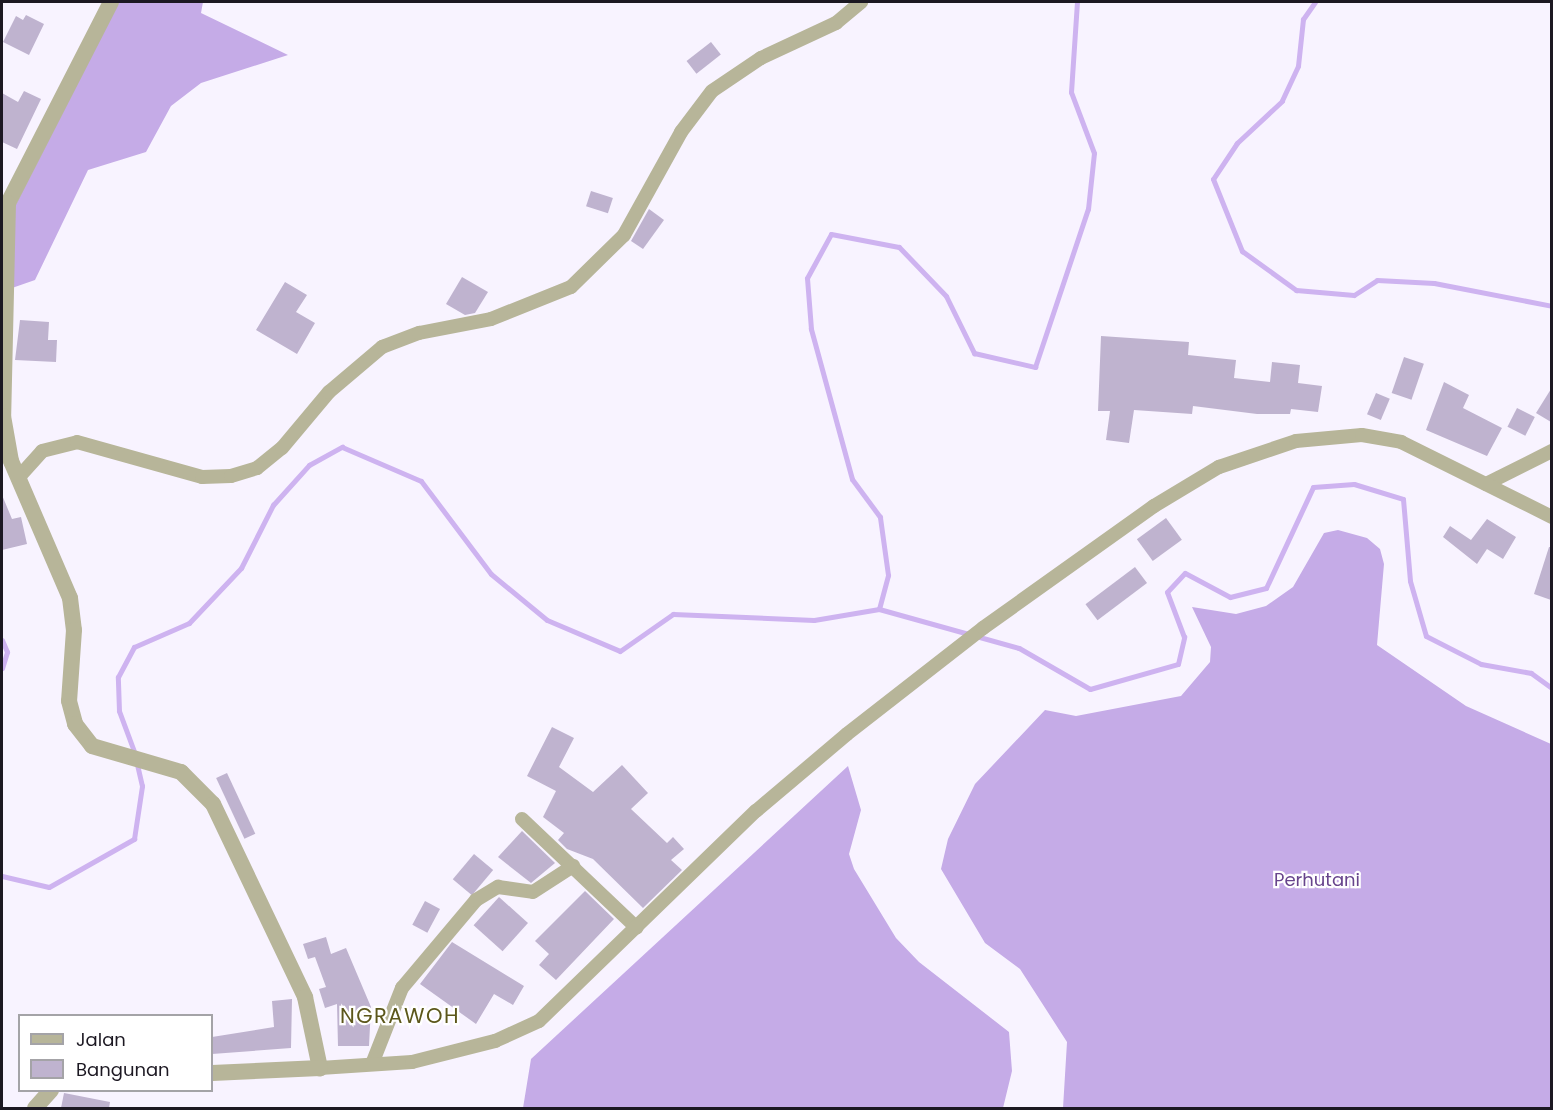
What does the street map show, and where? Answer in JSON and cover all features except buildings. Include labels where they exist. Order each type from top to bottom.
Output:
[{"type":"street","points":[[111,2],[8,203],[3,311],[3,416],[6,463],[18,478],[70,598],[74,630],[69,701],[75,724],[92,746],[171,766],[213,804],[305,997],[320,1068]]},
{"type":"street","points":[[18,478],[42,451],[77,442],[201,477],[231,476],[269,460],[329,392],[367,357],[397,339],[491,319],[571,286],[624,235],[681,132],[712,92],[761,58],[836,23],[861,2]]},
{"type":"street","points":[[213,1073],[412,1062],[532,1026],[637,928],[756,811],[983,628],[1154,506],[1260,450],[1326,434],[1362,435],[1401,442],[1551,517]]},
{"type":"street","points":[[1486,484],[1551,451]]},
{"type":"street","points":[[522,819],[637,928]]},
{"type":"street","points":[[372,1064],[402,988],[476,900],[498,886],[533,892],[573,866]]},
{"type":"street","points":[[35,1108],[49,1092]]},
{"type":"green space","points":[[119,2],[203,2],[201,13],[288,55],[201,83],[171,106],[146,152],[88,170],[35,280],[12,288],[15,206]]},
{"type":"green space","name":"Perhutani","points":[[1338,530],[1367,538],[1380,549],[1384,564],[1377,645],[1466,706],[1551,744],[1551,1108],[1063,1108],[1067,1042],[1020,969],[985,943],[941,869],[948,839],[975,784],[1045,710],[1076,716],[1181,696],[1210,662],[1211,647],[1192,607],[1236,614],[1266,606],[1293,587],[1324,533]]},
{"type":"green space","points":[[848,766],[861,810],[849,854],[854,869],[896,938],[919,962],[1009,1032],[1012,1071],[1003,1108],[523,1108],[531,1059]]},
{"type":"waterway","points":[[879,609],[888,575],[880,517],[852,479],[811,329],[807,278],[831,234],[899,247],[946,296],[974,353],[1035,367],[1088,209],[1094,153],[1071,92],[1077,2]]},
{"type":"waterway","points":[[1315,2],[1303,19],[1298,66],[1282,101],[1237,143],[1213,179],[1242,251],[1296,290],[1354,295],[1377,280],[1434,283],[1552,306]]},
{"type":"waterway","points":[[135,754],[119,711],[118,677],[134,647],[189,623],[241,568],[273,505],[309,465],[342,447],[421,481],[491,574],[547,620],[620,651],[673,614],[814,620],[879,609],[1019,648],[1090,689],[1178,664],[1184,637],[1167,592],[1185,573],[1230,597],[1266,588],[1313,487],[1354,484],[1403,499],[1410,581],[1426,636],[1481,664],[1531,673],[1552,688]]},
{"type":"waterway","points":[[2,640],[7,652],[2,668]]},
{"type":"waterway","points":[[2,876],[49,887],[134,839],[142,786],[137,764]]},
{"type":"district","name":"NGRAWOH","points":[[400,1016]]}]
